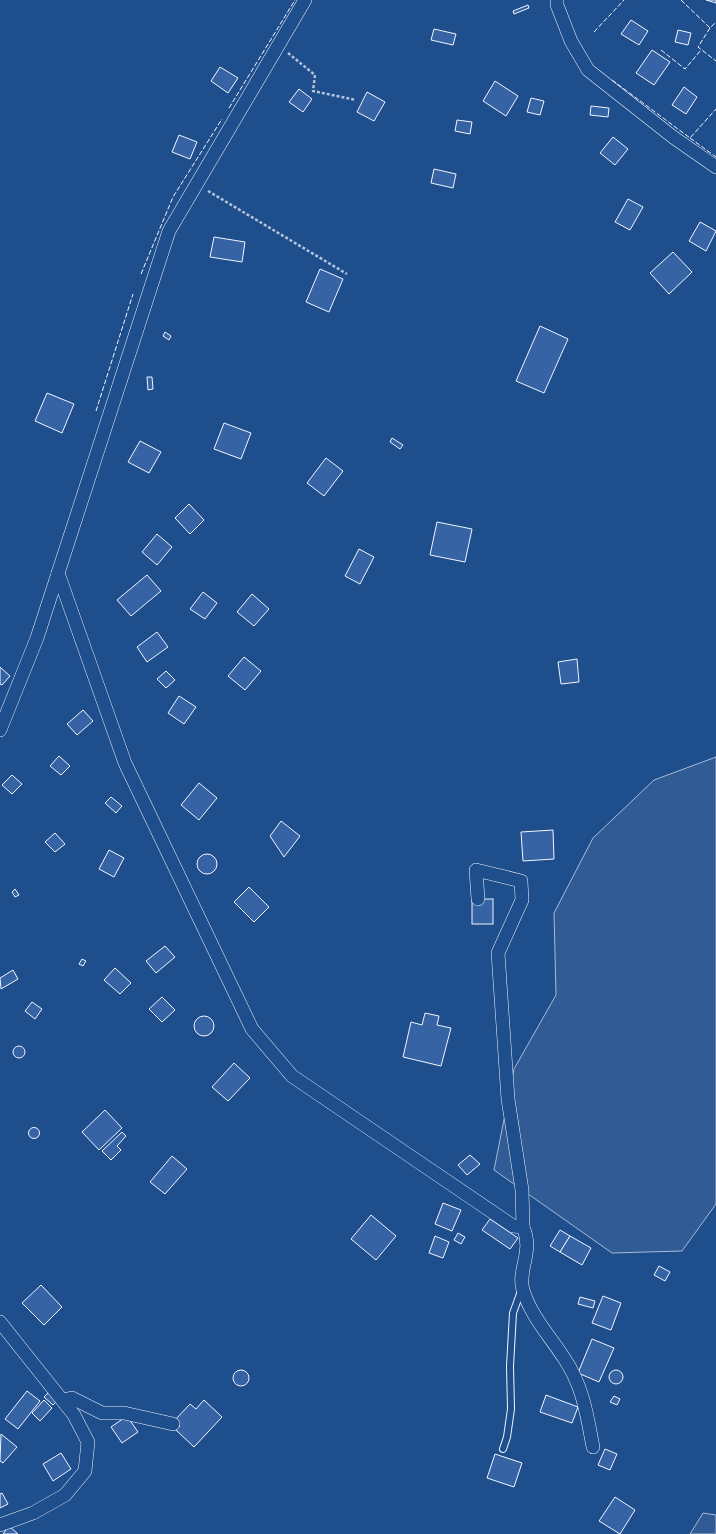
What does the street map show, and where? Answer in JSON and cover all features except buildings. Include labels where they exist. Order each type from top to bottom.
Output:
[{"type":"street","points":[[0,730],[38,638],[169,231],[305,0]]},
{"type":"street","points":[[557,0],[557,5],[571,41],[588,70],[673,138],[716,167]]},
{"type":"street","points":[[58,573],[125,763],[252,1029],[292,1076],[513,1226],[523,1227]]},
{"type":"street","points":[[478,899],[476,870],[521,881],[522,900],[498,953],[508,1099],[522,1190],[523,1227],[528,1237],[522,1288],[532,1312],[571,1369],[585,1401],[593,1447]]},
{"type":"street","points":[[0,1322],[63,1400],[74,1415],[88,1442],[85,1471],[65,1495],[33,1513],[0,1525]]},
{"type":"street","points":[[63,1400],[72,1398],[102,1413],[124,1413],[173,1424]]},
{"type":"lane","points":[[503,1449],[507,1437],[511,1409],[510,1366],[514,1313],[522,1288]]},
{"type":"path","points":[[278,46],[315,75],[313,91],[356,100]]},
{"type":"path","points":[[196,184],[347,274]]},
{"type":"shaded area","points":[[716,757],[716,1204],[682,1251],[612,1253],[494,1170],[514,1069],[556,995],[554,913],[593,838],[654,780]]},
{"type":"shaded area","points":[[703,1513],[716,1515],[716,1534],[690,1534]]},
{"type":"fence","points":[[229,108],[295,0]]},
{"type":"fence","points":[[594,32],[624,0]]},
{"type":"fence","points":[[681,0],[710,28],[716,22]]},
{"type":"fence","points":[[710,28],[698,47],[716,61]]},
{"type":"fence","points":[[661,50],[685,69],[701,50]]},
{"type":"fence","points":[[612,80],[690,138],[716,109]]},
{"type":"fence","points":[[141,274],[173,197],[222,119]]},
{"type":"fence","points":[[690,138],[716,157]]},
{"type":"fence","points":[[96,411],[133,294]]}]
